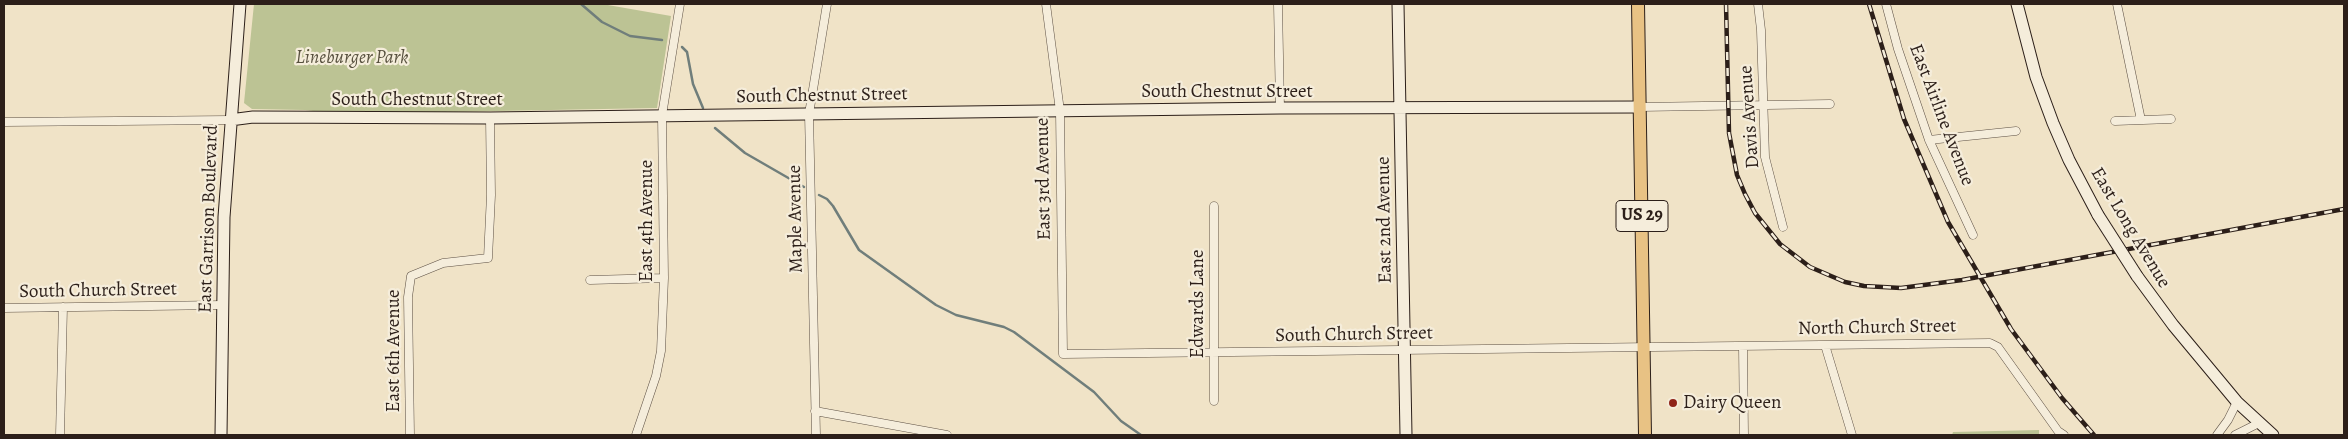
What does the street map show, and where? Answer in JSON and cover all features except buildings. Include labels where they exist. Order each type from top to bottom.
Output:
[{"type":"main road","name":"US 29","points":[[1638,4],[1646,435]]},
{"type":"street","name":"East Garrison Boulevard","points":[[221,435],[224,218],[240,4]]},
{"type":"street","name":"East 4th Avenue","points":[[636,435],[659,363],[663,330],[662,115],[680,4]]},
{"type":"street","name":"Maple Avenue","points":[[816,435],[809,114],[827,4]]},
{"type":"street","name":"East 3rd Avenue","points":[[1046,4],[1060,111],[1063,354]]},
{"type":"street","points":[[1278,4],[1280,108]]},
{"type":"street","name":"East 2nd Avenue","points":[[1398,4],[1406,435]]},
{"type":"street","name":"Davis Avenue","points":[[1758,4],[1765,157],[1783,227]]},
{"type":"street","name":"East Airline Avenue","points":[[1886,4],[1898,49],[1928,140],[1973,235]]},
{"type":"street","name":"East Long Avenue","points":[[2017,4],[2036,77],[2053,123],[2069,160],[2098,214],[2137,276],[2173,325],[2237,402],[2273,435]]},
{"type":"street","points":[[2117,4],[2141,120]]},
{"type":"street","points":[[1640,107],[1830,104]]},
{"type":"street","name":"South Chestnut Street","points":[[4,122],[230,120],[253,117],[490,118],[1280,108],[1640,107]]},
{"type":"street","name":"East 6th Avenue","points":[[410,435],[408,297],[411,276],[443,263],[488,258],[491,195],[490,118]]},
{"type":"street","points":[[2115,121],[2171,119]]},
{"type":"street","points":[[1928,140],[2016,130]]},
{"type":"street","name":"Edwards Lane","points":[[1214,206],[1214,401]]},
{"type":"street","points":[[590,280],[664,278]]},
{"type":"street","name":"South Church Street","points":[[4,308],[223,305]]},
{"type":"street","points":[[60,435],[63,307]]},
{"type":"street","name":"North Church Street","points":[[1644,347],[1990,344],[1998,347],[2058,431],[2064,435]]},
{"type":"street","points":[[1825,345],[1852,435]]},
{"type":"street","points":[[1742,346],[1744,435]]},
{"type":"street","name":"South Church Street","points":[[1063,354],[1644,347]]},
{"type":"street","points":[[2217,435],[2228,420],[2237,402]]},
{"type":"street","points":[[815,411],[947,435]]},
{"type":"street","points":[[2235,435],[2259,423]]},
{"type":"green space","name":"Lineburger Park","points":[[254,4],[602,4],[671,16],[657,108],[338,114],[305,110],[252,109],[244,103]]},
{"type":"green space","points":[[2039,430],[2039,435],[1952,435],[1953,432]]},
{"type":"waterway","points":[[581,4],[602,22],[630,36],[662,40]]},
{"type":"waterway","points":[[682,47],[687,52],[693,84],[703,108]]},
{"type":"waterway","points":[[715,128],[745,153],[804,187]]},
{"type":"waterway","points":[[819,195],[827,199],[833,206],[859,250],[936,305],[956,315],[1004,327],[1014,332],[1094,392],[1121,421],[1141,435]]},
{"type":"railway","points":[[1726,4],[1729,133],[1737,175],[1745,194],[1755,213],[1780,244],[1810,267],[1845,282],[1864,286],[1901,288],[1962,280],[2344,209]]},
{"type":"railway","points":[[1869,4],[1904,119],[1948,222],[2011,329],[2062,398],[2094,435]]},
{"type":"place","name":"Dairy Queen","points":[[1673,403]]}]
